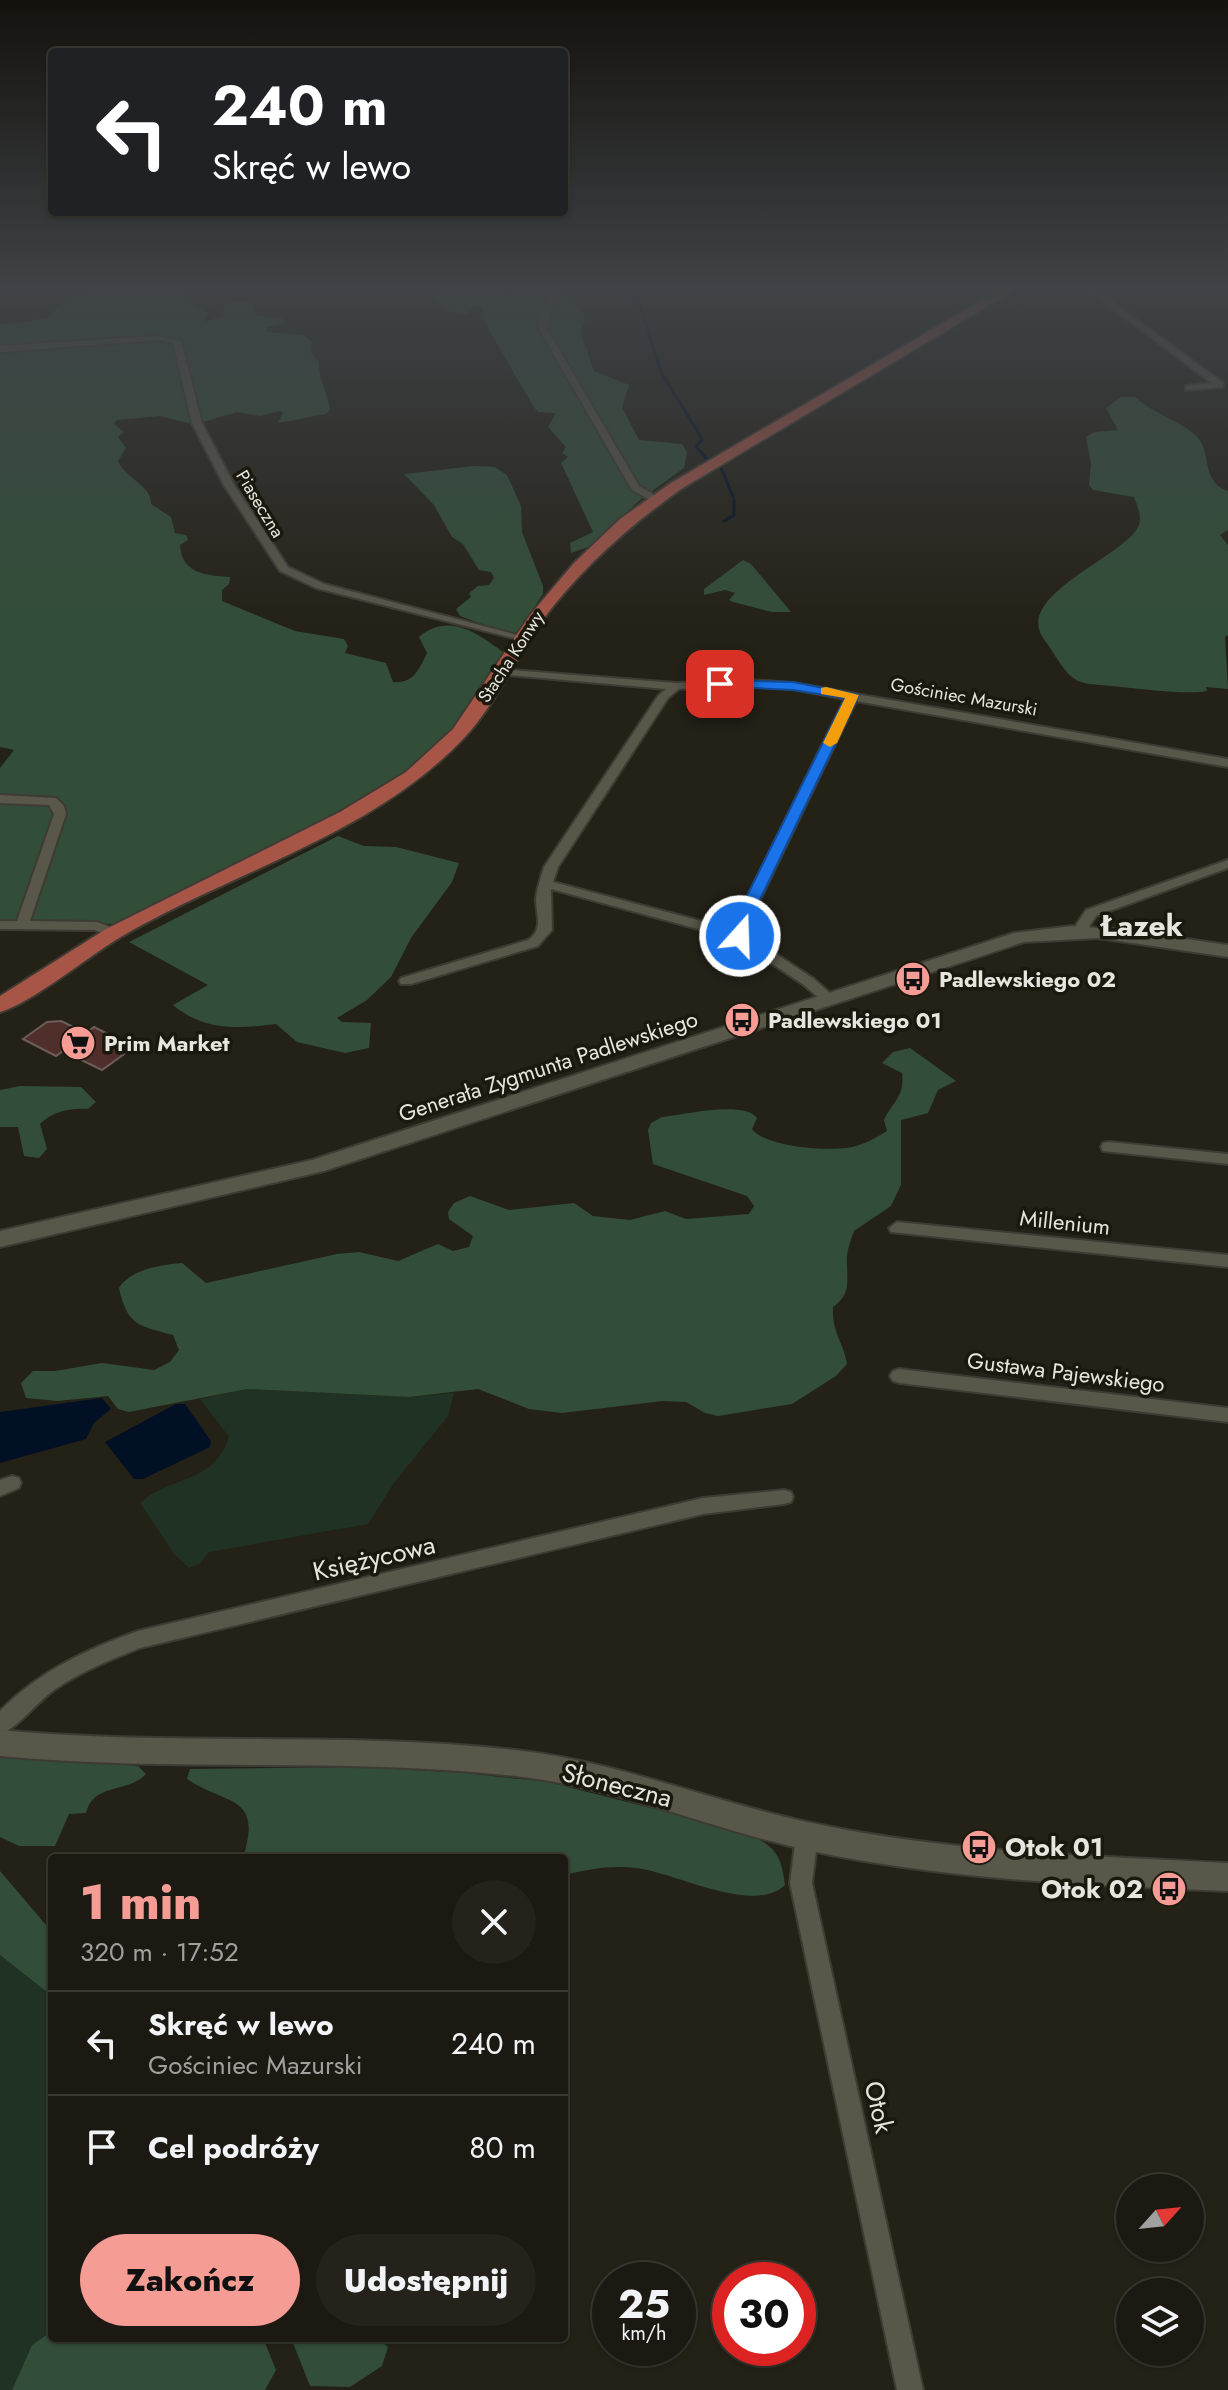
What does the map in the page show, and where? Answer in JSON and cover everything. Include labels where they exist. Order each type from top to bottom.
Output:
[{"type":"main road","name":"Stacha Konwy","points":[[0,1005],[113,933],[347,816],[397,786],[459,733],[521,639],[588,557],[655,499],[821,401]]},
{"type":"street","name":"Piaseczna","points":[[192,401],[197,423],[229,485],[284,569],[320,586],[521,639]]},
{"type":"street","points":[[584,401],[635,488],[655,499]]},
{"type":"street","name":"Gościniec Mazurski","points":[[500,672],[676,686],[762,683],[853,695],[1228,763]]},
{"type":"street","points":[[406,981],[538,940],[546,928],[543,896],[551,867],[585,810],[664,696],[676,686]]},
{"type":"street","points":[[740,936],[745,916],[853,695]]},
{"type":"street","points":[[0,799],[52,801],[58,806],[60,814],[22,925]]},
{"type":"street","points":[[1084,933],[1083,925],[1091,913],[1228,864]]},
{"type":"street","points":[[546,884],[740,936],[801,976],[827,998]]},
{"type":"street","points":[[0,925],[97,926],[113,933]]},
{"type":"street","name":"Generała Zygmunta Padlewskiego","points":[[0,1239],[316,1166],[1021,937],[1051,932],[1084,933],[1228,951]]},
{"type":"street","points":[[1109,1147],[1228,1159]]},
{"type":"street","name":"Millenium","points":[[897,1228],[1228,1261]]},
{"type":"street","name":"Gustawa Pajewskiego","points":[[899,1376],[1228,1415]]},
{"type":"street","name":"Księżycowa","points":[[0,1725],[16,1707],[69,1667],[138,1640],[703,1506],[784,1497]]},
{"type":"street","name":"Słoneczna","points":[[0,1743],[178,1755],[419,1756],[497,1761],[588,1776],[807,1836],[1052,1867],[1228,1877]]},
{"type":"street","name":"Otok","points":[[807,1836],[801,1883],[910,2390]]},
{"type":"green space","points":[[0,401],[328,401],[330,410],[326,414],[278,423],[283,413],[280,411],[260,416],[237,412],[188,423],[160,416],[117,420],[114,424],[124,432],[118,437],[126,448],[118,461],[147,492],[151,504],[171,517],[175,533],[186,535],[188,540],[180,545],[185,562],[197,572],[230,577],[229,584],[222,590],[222,601],[295,631],[344,639],[348,646],[345,653],[386,663],[393,682],[406,681],[414,675],[427,653],[419,637],[441,626],[463,628],[504,653],[458,728],[422,762],[390,785],[312,828],[113,924],[0,920],[0,768],[14,750],[0,747]]},
{"type":"green space","points":[[530,401],[624,401],[622,407],[639,440],[682,444],[687,452],[684,468],[641,499],[591,546],[571,553],[570,543],[593,532],[561,463],[568,457],[562,453],[566,447],[548,427],[556,413],[538,412]]},
{"type":"green space","points":[[1116,401],[1140,401],[1178,423],[1199,439],[1214,482],[1228,491],[1228,530],[1220,535],[1228,545],[1228,635],[1225,637],[1228,689],[1206,687],[1207,691],[1177,692],[1079,681],[1067,672],[1040,632],[1040,615],[1048,601],[1062,587],[1129,538],[1138,527],[1139,511],[1134,497],[1093,490],[1089,485],[1091,464],[1086,437],[1094,432],[1118,430],[1106,408]]},
{"type":"green space","points":[[474,466],[495,467],[507,475],[521,506],[522,532],[543,586],[543,594],[518,632],[503,632],[460,616],[456,609],[471,597],[469,593],[478,586],[489,585],[494,578],[491,572],[479,570],[463,544],[452,537],[434,505],[404,474]]},
{"type":"green space","points":[[743,560],[751,564],[791,612],[772,612],[733,602],[729,600],[735,593],[725,590],[704,595],[704,589]]},
{"type":"green space","points":[[338,836],[364,846],[396,847],[459,863],[452,882],[411,938],[391,977],[367,1000],[337,1018],[342,1022],[371,1023],[369,1048],[345,1053],[297,1042],[276,1024],[235,1027],[209,1024],[173,1005],[208,985],[129,942]]},
{"type":"green space","points":[[910,1048],[956,1081],[938,1090],[928,1113],[901,1120],[901,1185],[891,1206],[854,1231],[847,1254],[845,1292],[833,1307],[834,1324],[847,1364],[836,1376],[792,1404],[718,1416],[705,1413],[686,1402],[663,1401],[562,1413],[529,1409],[478,1389],[409,1397],[247,1389],[129,1412],[118,1409],[108,1396],[58,1401],[26,1398],[21,1383],[33,1371],[55,1371],[102,1363],[154,1370],[170,1362],[179,1350],[173,1335],[144,1326],[131,1317],[119,1288],[131,1276],[156,1267],[182,1263],[206,1283],[337,1254],[359,1252],[398,1261],[438,1244],[453,1251],[469,1247],[473,1236],[449,1219],[448,1212],[454,1203],[470,1196],[509,1210],[574,1203],[593,1216],[630,1220],[665,1211],[686,1219],[749,1214],[754,1206],[747,1196],[653,1164],[648,1130],[651,1123],[662,1117],[740,1110],[757,1118],[752,1129],[770,1140],[815,1148],[857,1146],[887,1131],[884,1120],[900,1094],[902,1073],[882,1063],[893,1052]]},
{"type":"green space","points":[[20,1086],[81,1087],[96,1102],[88,1109],[62,1111],[45,1120],[40,1124],[47,1149],[39,1158],[24,1156],[18,1127],[0,1127],[0,1090]]},
{"type":"green space","points":[[247,1389],[409,1397],[454,1393],[448,1416],[394,1483],[368,1524],[209,1552],[200,1564],[189,1568],[174,1554],[140,1503],[166,1487],[203,1471],[222,1452],[229,1437],[200,1399]]},
{"type":"green space","points":[[0,1755],[138,1766],[146,1774],[130,1784],[103,1792],[90,1803],[86,1813],[69,1814],[55,1846],[19,1846],[0,1837]]},
{"type":"green space","points":[[358,1767],[465,1773],[548,1782],[746,1832],[774,1852],[781,1865],[785,1885],[771,1893],[754,1896],[714,1890],[637,1868],[600,1868],[568,1874],[568,1854],[244,1854],[248,1837],[245,1812],[228,1799],[187,1779],[190,1769]]},
{"type":"green space","points":[[0,1871],[48,1927],[48,1993],[0,1955]]},
{"type":"green space","points":[[0,1955],[48,1993],[48,2334],[32,2345],[12,2390],[0,2390]]},
{"type":"green space","points":[[48,2334],[48,2342],[265,2342],[276,2370],[265,2390],[12,2390],[32,2345]]},
{"type":"green space","points":[[293,2342],[382,2342],[388,2347],[382,2366],[350,2387],[310,2386]]},
{"type":"water","points":[[102,1398],[111,1409],[94,1423],[86,1439],[0,1463],[0,1412]]},
{"type":"water","points":[[176,1404],[185,1404],[211,1441],[210,1447],[143,1479],[134,1479],[105,1442]]},
{"type":"building","name":"Prim Market","points":[[61,1021],[86,1033],[94,1027],[134,1047],[102,1070],[63,1051],[56,1056],[23,1039],[47,1022]]},
{"type":"waterway","points":[[678,401],[702,440],[696,446],[708,461]]},
{"type":"waterway","points":[[720,465],[733,497]]},
{"type":"waterway","points":[[724,521],[734,515],[734,500]]},
{"type":"slow traffic","points":[[826,691],[853,695],[830,743]]},
{"type":"place","name":"Padlewskiego 02","points":[[913,979]]},
{"type":"place","name":"Padlewskiego 01","points":[[742,1020]]},
{"type":"place","name":"Prim Market","points":[[78,1043]]},
{"type":"place","name":"Otok 01","points":[[979,1847]]},
{"type":"place","name":"Otok 02","points":[[1169,1889]]},
{"type":"district","name":"Łazek","points":[[1142,925]]},
{"type":"route","points":[[720,684],[793,686],[853,695],[745,916],[740,936]]}]
